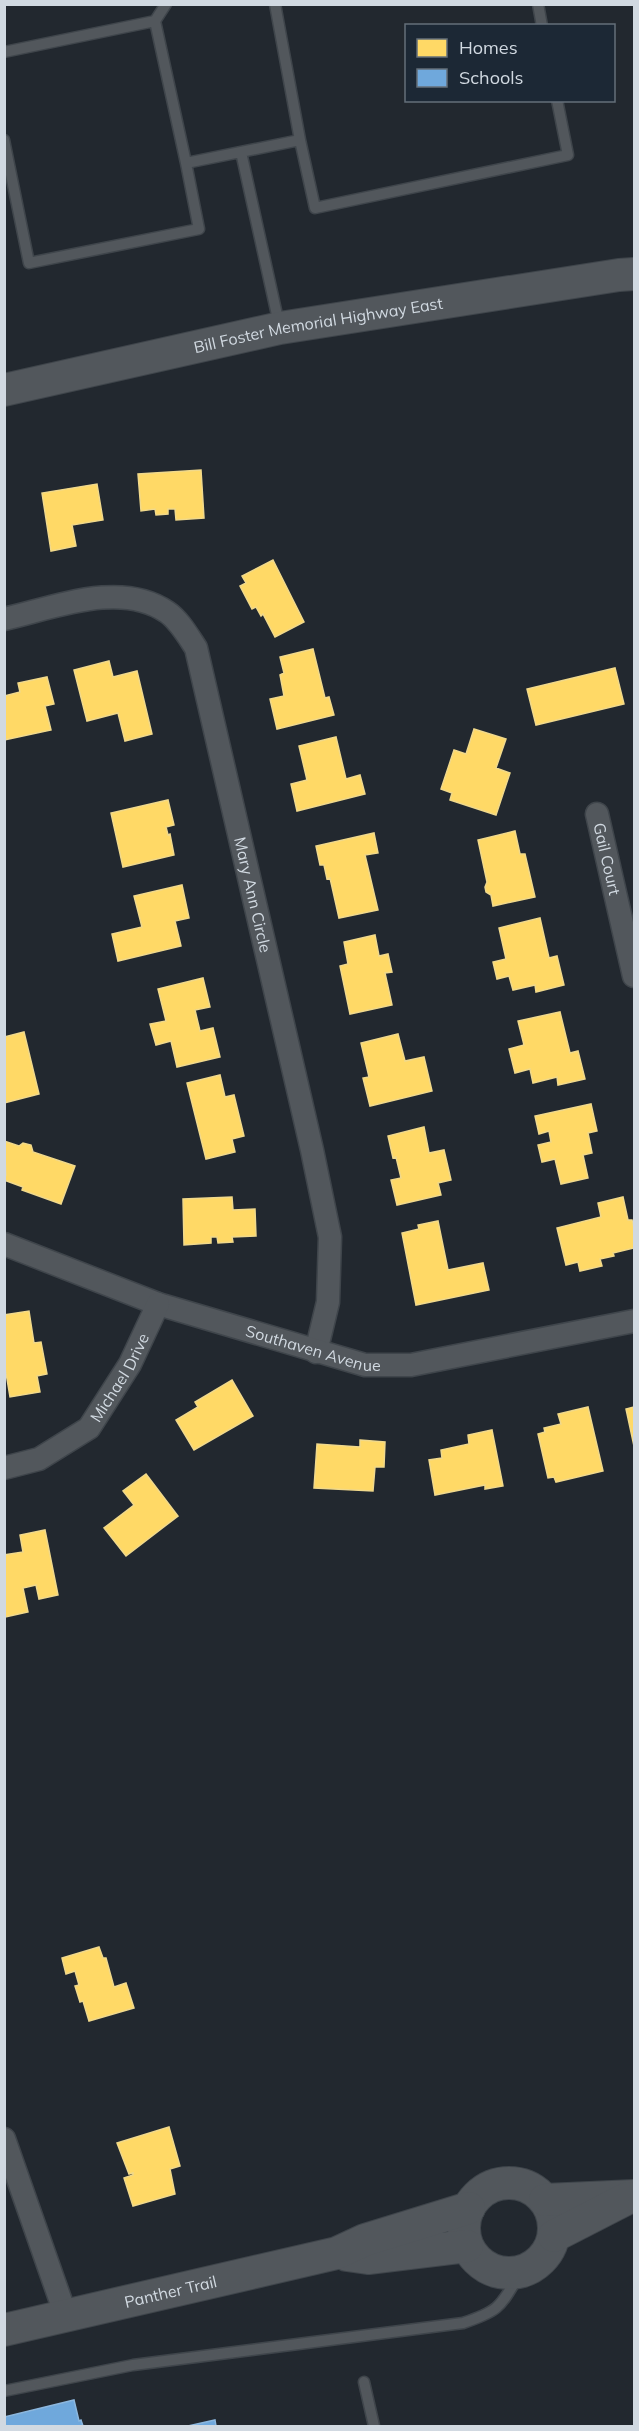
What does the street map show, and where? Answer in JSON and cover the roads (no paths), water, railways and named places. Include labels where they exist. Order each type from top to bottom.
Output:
[{"type":"street","name":"Bill Foster Memorial Highway East","points":[[4,390],[279,328],[634,274]]},
{"type":"street","name":"Mary Ann Circle","points":[[4,620],[104,596],[138,600],[167,612],[196,648],[330,1237],[328,1302],[316,1352]]},
{"type":"street","name":"Gail Court","points":[[597,814],[634,976]]},
{"type":"street","name":"Southaven Avenue","points":[[4,1244],[158,1304],[365,1365],[411,1365],[634,1321]]},
{"type":"street","name":"Michael Drive","points":[[4,1468],[39,1459],[89,1428],[130,1364],[158,1304]]},
{"type":"street","points":[[4,2139],[66,2316]]},
{"type":"street","points":[[511,2182],[535,2191],[545,2199],[555,2223],[550,2248],[543,2259],[521,2272],[508,2273],[489,2268],[474,2257],[467,2246],[464,2227],[469,2208],[476,2197],[486,2189],[511,2182]]},
{"type":"street","points":[[545,2199],[596,2196],[631,2197]]},
{"type":"street","points":[[554,2236],[631,2197]]},
{"type":"street","name":"Panther Trail","points":[[4,2330],[337,2253],[365,2240],[469,2208]]},
{"type":"street","name":"Panther Trail","points":[[337,2253],[368,2258],[467,2246]]},
{"type":"lane","points":[[4,140],[29,263],[199,229],[155,21],[166,4]]},
{"type":"lane","points":[[274,4],[315,208],[568,155],[557,102]]},
{"type":"lane","points":[[538,4],[542,24]]},
{"type":"lane","points":[[4,52],[155,21]]},
{"type":"lane","points":[[186,163],[300,140]]},
{"type":"lane","points":[[241,152],[279,328]]},
{"type":"lane","points":[[4,2391],[133,2365],[463,2323],[486,2316],[500,2307],[521,2272]]},
{"type":"lane","points":[[364,2382],[374,2427]]}]
